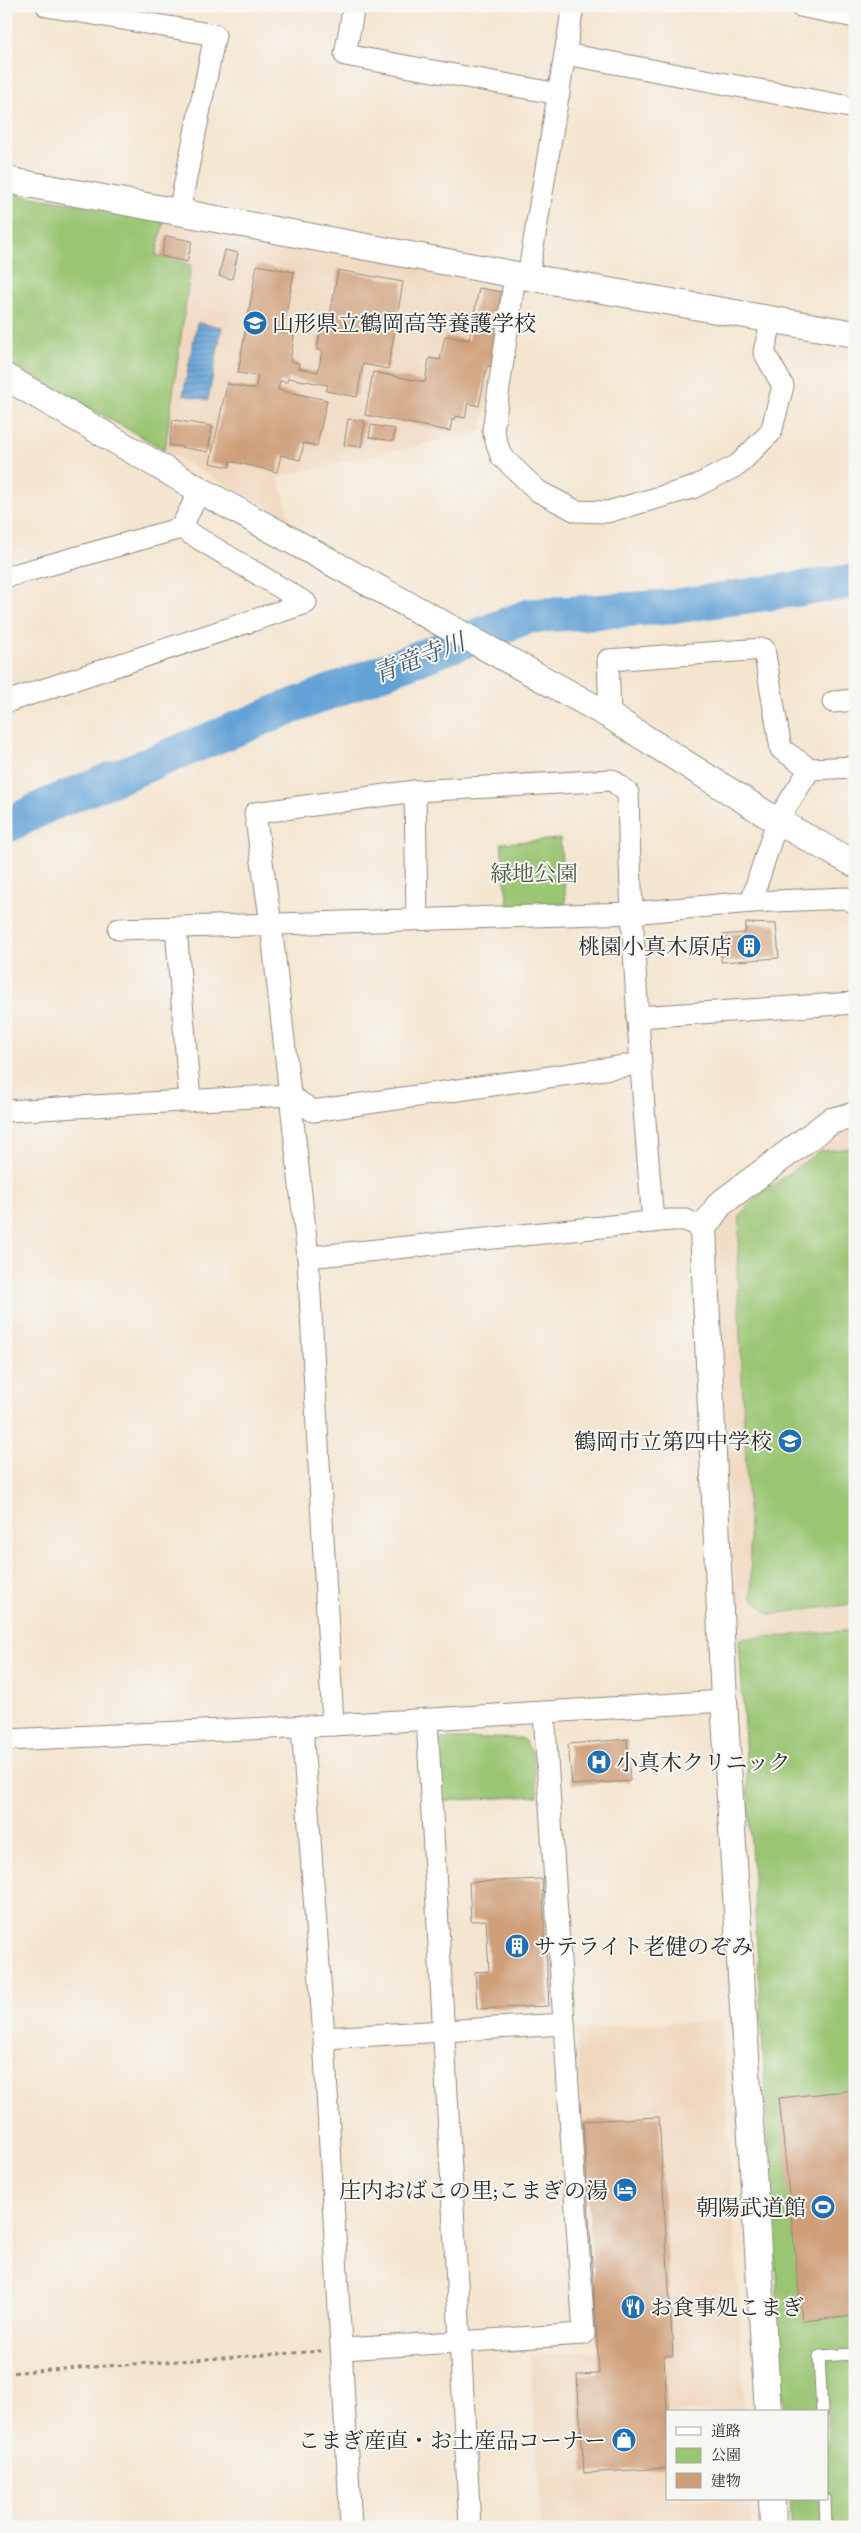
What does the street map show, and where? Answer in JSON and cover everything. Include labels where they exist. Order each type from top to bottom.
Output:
[{"type":"street","points":[[47,6],[215,36],[179,212]]},
{"type":"street","points":[[354,6],[346,55],[559,94]]},
{"type":"street","points":[[574,6],[559,94],[493,431],[500,456],[538,491],[576,512],[607,512],[692,488],[738,465],[771,432],[783,386],[764,352],[772,320]]},
{"type":"street","points":[[800,6],[855,16]]},
{"type":"street","points":[[566,54],[855,108]]},
{"type":"street","points":[[6,180],[522,276],[855,334]]},
{"type":"street","points":[[6,377],[200,490],[610,716],[777,821],[855,864]]},
{"type":"street","points":[[181,528],[200,490]]},
{"type":"street","points":[[6,577],[181,528],[306,603],[6,702]]},
{"type":"street","points":[[610,716],[608,660],[764,649],[781,749],[810,769],[855,767]]},
{"type":"street","points":[[833,702],[855,700]]},
{"type":"street","points":[[751,902],[777,821],[810,769]]},
{"type":"street","points":[[333,1725],[308,1258],[288,1095],[271,924],[255,813],[415,791],[612,780],[628,793],[631,913],[637,1017],[653,1222]]},
{"type":"street","points":[[415,791],[417,919]]},
{"type":"street","points":[[119,929],[631,913],[751,902],[847,898],[855,903]]},
{"type":"street","points":[[176,927],[190,1100]]},
{"type":"street","points":[[637,1017],[855,1003]]},
{"type":"street","points":[[6,1111],[288,1095],[313,1111],[640,1064]]},
{"type":"street","points":[[768,2410],[724,1701],[703,1228],[720,1204],[831,1121],[855,1115]]},
{"type":"street","points":[[308,1258],[653,1222],[686,1220],[703,1228]]},
{"type":"street","points":[[6,1740],[333,1725],[724,1701]]},
{"type":"street","points":[[342,2349],[584,2334],[544,1712]]},
{"type":"street","points":[[427,1719],[470,2527]]},
{"type":"street","points":[[302,1726],[324,2038],[351,2527]]},
{"type":"street","points":[[324,2038],[564,2024]]},
{"type":"street","points":[[772,2500],[773,2527]]},
{"type":"lane","points":[[822,2410],[819,2356],[855,2354]]},
{"type":"lane","points":[[825,2500],[826,2527]]},
{"type":"path","points":[[6,2373],[342,2349]]},
{"type":"shaded area","name":"山形県立鶴岡高等養護学校","points":[[6,192],[511,283],[481,431],[279,477],[290,520],[6,362]]},
{"type":"shaded area","name":"鶴岡市立第四中学校","points":[[855,1126],[855,1630],[739,1639],[711,1251],[720,1223],[728,1210],[823,1135]]},
{"type":"shaded area","points":[[721,2020],[745,2410],[666,2410],[666,2500],[751,2500],[752,2527],[541,2527],[530,2355],[598,2351],[576,2029]]},
{"type":"green space","points":[[6,192],[164,220],[156,255],[191,265],[165,450],[6,362]]},
{"type":"green space","name":"緑地公園","points":[[560,839],[566,904],[508,907],[501,843]]},
{"type":"green space","name":"鶴岡市立第四中学校","points":[[855,1148],[855,1604],[769,1614],[752,1598],[737,1270],[740,1215],[755,1198],[820,1151]]},
{"type":"green space","points":[[855,1630],[855,2527],[791,2527],[789,2500],[828,2500],[828,2410],[784,2410],[739,1639]]},
{"type":"green space","points":[[522,1738],[532,1751],[538,1796],[439,1801],[434,1747],[441,1739]]},
{"type":"water","points":[[197,323],[222,327],[208,400],[183,395]]},
{"type":"building","points":[[166,236],[192,241],[187,262],[161,256]]},
{"type":"building","points":[[225,250],[238,253],[232,279],[219,276]]},
{"type":"building","points":[[257,265],[294,272],[283,329],[295,331],[290,361],[299,363],[298,368],[318,372],[322,351],[317,350],[322,320],[329,321],[338,270],[403,282],[388,369],[363,364],[357,397],[326,391],[328,385],[288,378],[287,382],[280,381],[278,390],[327,400],[317,446],[304,443],[300,460],[281,455],[277,472],[230,461],[230,467],[210,463],[227,384],[255,389],[258,376],[238,373]]},
{"type":"building","points":[[479,288],[507,293],[493,367],[487,366],[479,406],[468,403],[465,418],[456,416],[455,420],[452,419],[450,431],[365,415],[373,372],[425,382],[429,358],[440,360],[445,336],[469,340]]},
{"type":"building","points":[[348,419],[365,421],[361,447],[344,445]]},
{"type":"building","points":[[173,420],[212,426],[208,452],[169,445]]},
{"type":"building","points":[[371,425],[395,429],[393,441],[369,437]]},
{"type":"building","name":"桃園小真木原店","points":[[746,923],[776,924],[779,958],[721,962],[721,935],[745,933]]},
{"type":"building","name":"小真木クリニック","points":[[627,1739],[630,1781],[572,1785],[568,1744]]},
{"type":"building","name":"サテライト老健のぞみ","points":[[542,1879],[549,2006],[477,2009],[475,1972],[489,1971],[486,1920],[471,1921],[469,1882]]},
{"type":"building","name":"朝陽武道館","points":[[855,2090],[855,2316],[802,2321],[779,2098]]},
{"type":"building","points":[[659,2117],[673,2356],[664,2356],[667,2410],[666,2468],[584,2473],[577,2375],[599,2374],[583,2121]]},
{"type":"waterway","name":"青竜寺川","points":[[6,826],[48,805],[280,711],[529,616],[669,607],[855,581]]},
{"type":"place","name":"山形県立鶴岡高等養護学校","points":[[255,323]]},
{"type":"place","name":"桃園小真木原店","points":[[749,946]]},
{"type":"place","name":"鶴岡市立第四中学校","points":[[790,1441]]},
{"type":"place","name":"小真木クリニック","points":[[599,1762]]},
{"type":"place","name":"サテライト老健のぞみ","points":[[517,1946]]},
{"type":"place","name":"庄内おばこの里;こまぎの湯","points":[[625,2190]]},
{"type":"place","name":"朝陽武道館","points":[[823,2207]]},
{"type":"place","name":"お食事処こまぎ","points":[[633,2307]]},
{"type":"place","name":"こまぎ産直・お土産品コーナー","points":[[624,2440]]}]
